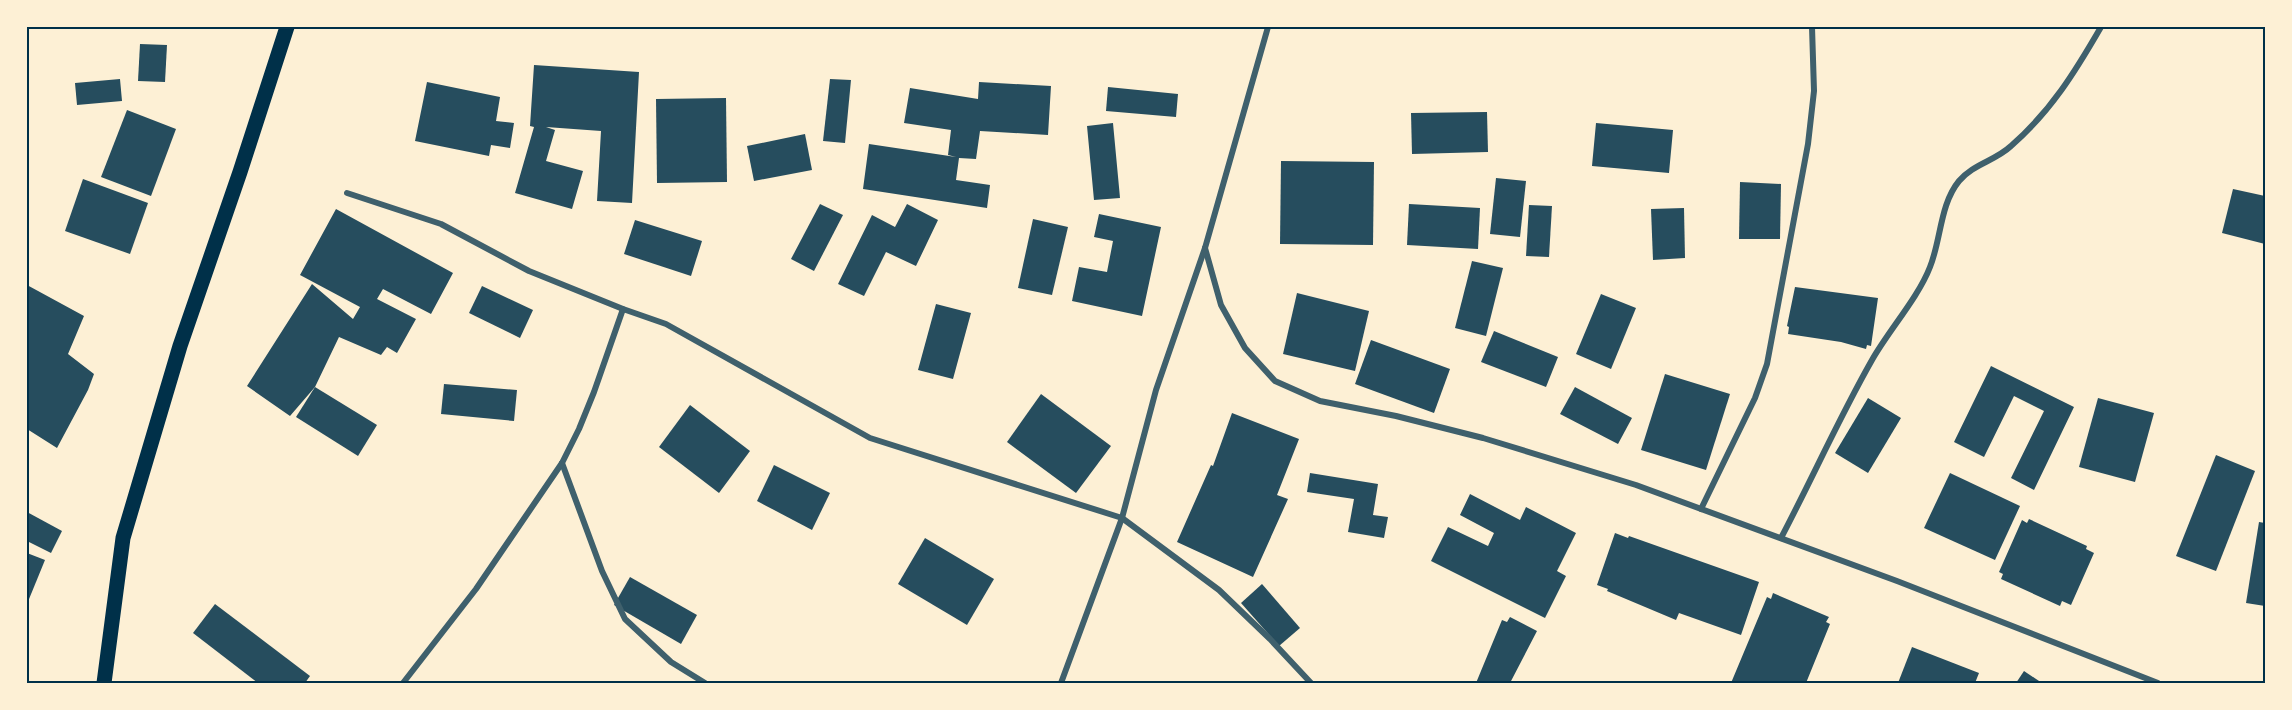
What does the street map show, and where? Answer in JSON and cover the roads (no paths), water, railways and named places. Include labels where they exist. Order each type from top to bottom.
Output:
[{"type":"main road","points":[[104,683],[123,538],[180,346],[287,27]]},
{"type":"street","points":[[1061,683],[1122,518],[1156,390],[1205,249],[1268,27]]},
{"type":"street","points":[[1701,509],[1755,398],[1767,364],[1808,144],[1814,92],[1812,27]]},
{"type":"street","points":[[1781,538],[1874,357],[1930,268],[1950,195],[1959,181],[1974,167],[2010,148],[2037,121],[2072,78],[2101,27]]},
{"type":"street","points":[[347,193],[441,224],[529,271],[666,324],[870,438],[1122,518],[1219,590],[1311,683]]},
{"type":"street","points":[[1205,249],[1221,305],[1245,348],[1275,381],[1320,401],[1396,416],[1482,438],[1636,486],[1898,581],[2158,683]]},
{"type":"street","points":[[403,683],[476,589],[562,464],[583,420],[623,309]]},
{"type":"street","points":[[562,464],[602,571],[625,619],[671,662],[705,683]]}]
